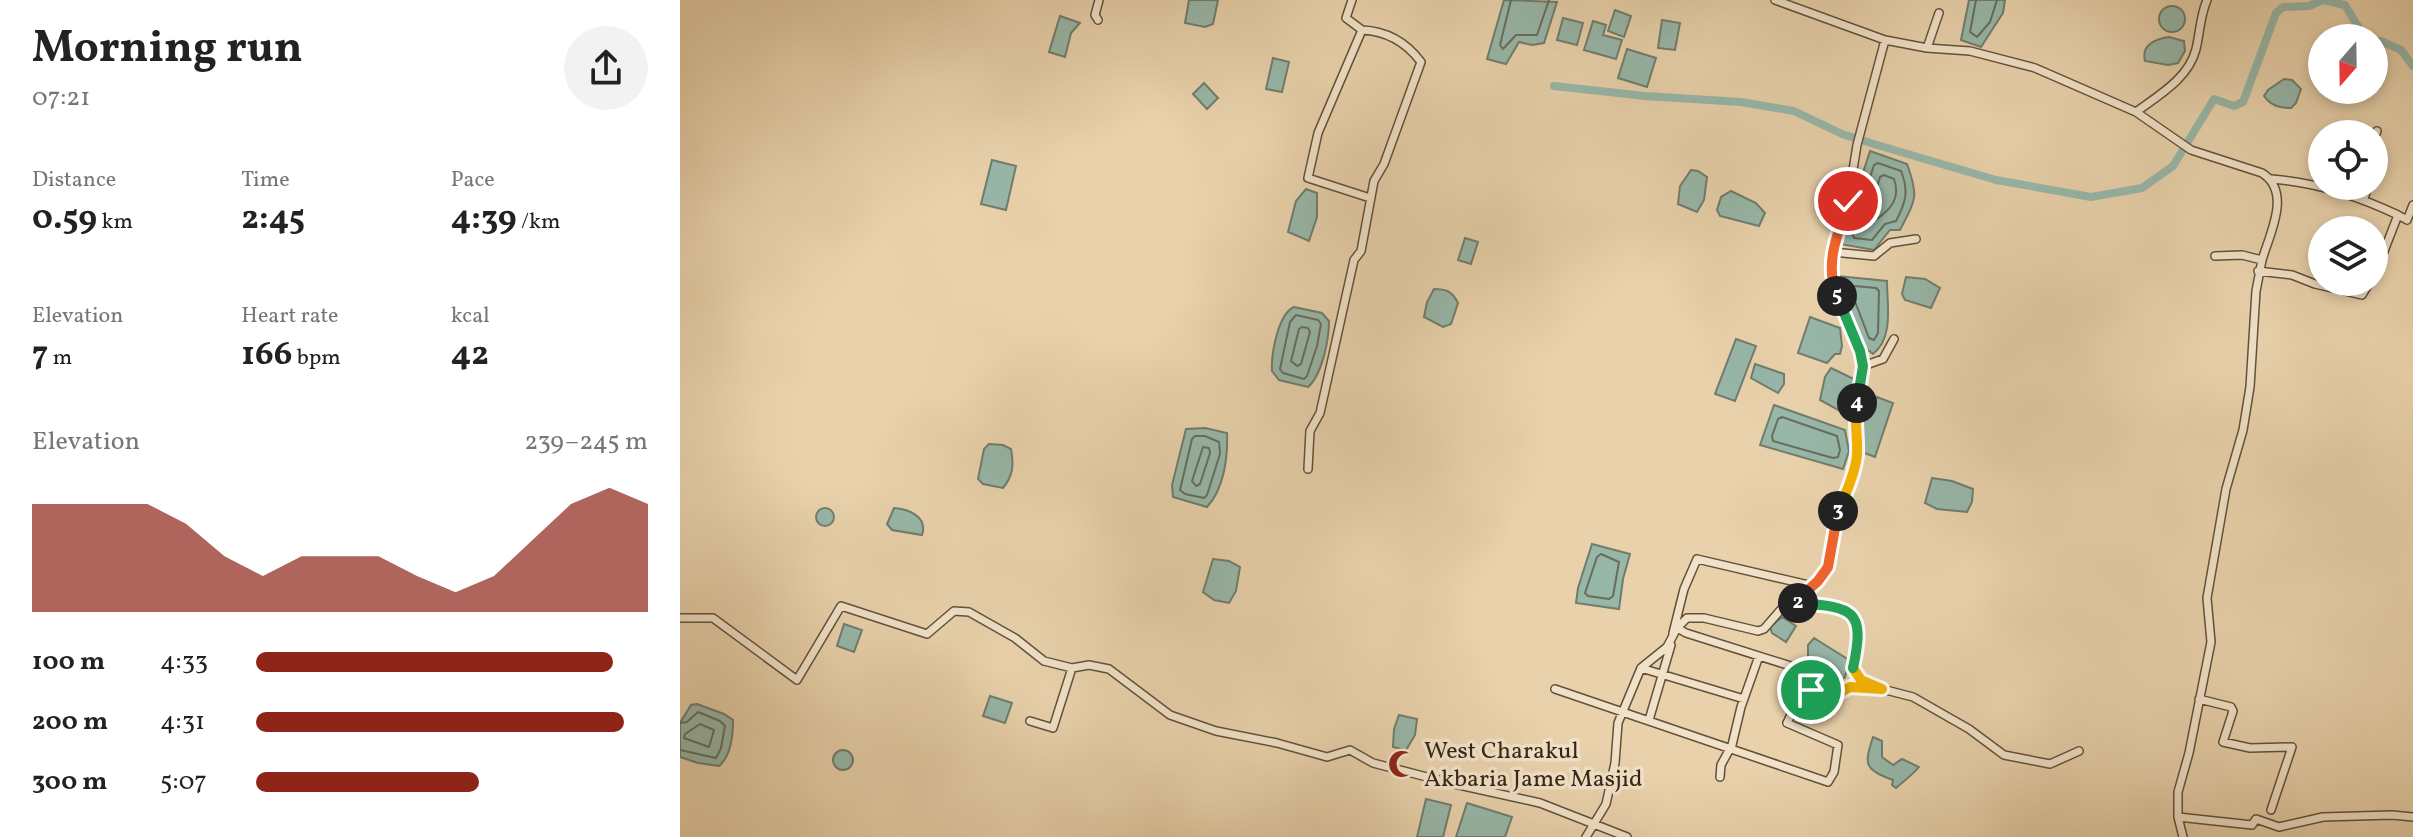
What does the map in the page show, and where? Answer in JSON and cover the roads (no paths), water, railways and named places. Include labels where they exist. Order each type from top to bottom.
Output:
[{"type":"street","points":[[1098,20],[1095,15],[1099,0]]},
{"type":"street","points":[[1308,469],[1310,431],[1320,413],[1354,260],[1361,251],[1374,181],[1384,164],[1421,62],[1411,48],[1380,31],[1362,30],[1346,18],[1352,0]]},
{"type":"street","points":[[1775,0],[1885,40],[1927,48],[1970,51],[2035,68],[2136,112],[2191,150],[2262,173],[2271,179],[2278,194],[2273,225],[2258,271],[2250,387],[2207,598],[2211,642],[2178,792],[2178,817],[2183,837]]},
{"type":"street","points":[[2136,112],[2176,82],[2192,62],[2207,0]]},
{"type":"street","points":[[1927,48],[1939,13]]},
{"type":"street","points":[[1362,30],[1318,133],[1308,178],[1370,198]]},
{"type":"street","points":[[1794,603],[1828,567],[1837,515],[1857,456],[1854,423],[1863,366],[1833,285],[1830,263],[1848,201],[1857,145],[1885,40]]},
{"type":"street","points":[[2271,179],[2308,184]]},
{"type":"street","points":[[2366,200],[2410,222],[2413,205]]},
{"type":"street","points":[[2388,241],[2398,215]]},
{"type":"street","points":[[1833,252],[1874,256],[1890,243],[1916,239]]},
{"type":"street","points":[[2215,256],[2242,255],[2262,260]]},
{"type":"street","points":[[2258,271],[2292,275],[2308,281]]},
{"type":"street","points":[[1863,366],[1883,359],[1894,339]]},
{"type":"street","points":[[1649,720],[1664,674],[1684,589],[1697,559],[1813,586]]},
{"type":"street","points":[[1586,837],[1606,804],[1615,763],[1618,723],[1641,668],[1667,647],[1677,628],[1687,618],[1704,618],[1758,631],[1764,629],[1784,606],[1794,603],[1840,607],[1855,617],[1859,630],[1853,670],[1861,680],[1913,697],[1969,729],[2004,755],[2050,764],[2079,751]]},
{"type":"street","points":[[680,618],[713,618],[797,680],[841,606],[927,634],[954,611],[969,612],[1015,638],[1044,661],[1072,668],[1089,665],[1109,669],[1170,715],[1216,731],[1327,757],[1350,750],[1373,763],[1540,803],[1627,837]]},
{"type":"street","points":[[1677,628],[1797,668],[1804,684],[1811,690]]},
{"type":"street","points":[[1720,777],[1721,765],[1730,749],[1759,656]]},
{"type":"street","points":[[1030,721],[1053,728],[1072,668]]},
{"type":"street","points":[[1641,668],[1744,699]]},
{"type":"street","points":[[1555,689],[1828,782],[1834,772],[1838,745],[1787,723],[1803,690],[1836,695],[1850,687],[1882,689]]},
{"type":"street","points":[[2199,699],[2231,707],[2233,711],[2223,742],[2250,748],[2292,747],[2271,810]]},
{"type":"street","points":[[2178,817],[2252,825],[2256,819],[2279,827],[2323,817],[2413,817]]},
{"type":"water","points":[[1189,0],[1218,0],[1213,24],[1205,27],[1185,23]]},
{"type":"water","points":[[1504,0],[1557,2],[1544,43],[1532,45],[1519,42],[1506,64],[1487,59]]},
{"type":"water","points":[[1969,0],[2005,0],[2003,13],[1981,47],[1961,40]]},
{"type":"water","points":[[2172,6],[2181,10],[2185,19],[2181,28],[2172,32],[2163,28],[2159,19],[2163,10]]},
{"type":"water","points":[[1615,10],[1631,16],[1624,37],[1608,31]]},
{"type":"water","points":[[1060,16],[1080,23],[1071,33],[1065,57],[1049,52]]},
{"type":"water","points":[[1563,18],[1583,23],[1577,45],[1557,40]]},
{"type":"water","points":[[1662,20],[1680,23],[1675,50],[1658,48]]},
{"type":"water","points":[[1593,21],[1606,25],[1603,35],[1622,40],[1616,59],[1584,50]]},
{"type":"water","points":[[2169,37],[2184,41],[2185,51],[2178,63],[2168,65],[2145,61],[2145,51],[2150,44]]},
{"type":"water","points":[[1627,49],[1656,58],[1647,87],[1618,78]]},
{"type":"water","points":[[1273,58],[1289,62],[1282,92],[1266,89]]},
{"type":"water","points":[[2284,79],[2292,80],[2301,89],[2291,108],[2276,106],[2264,96]]},
{"type":"water","points":[[1204,83],[1218,98],[1207,109],[1193,94]]},
{"type":"water","points":[[1870,151],[1907,164],[1914,191],[1912,204],[1900,230],[1890,230],[1874,250],[1840,244]]},
{"type":"water","points":[[992,160],[1016,166],[1006,210],[981,204]]},
{"type":"water","points":[[1691,170],[1707,177],[1704,200],[1697,212],[1678,204],[1680,186]]},
{"type":"water","points":[[1306,189],[1317,193],[1317,217],[1309,241],[1288,232],[1296,201]]},
{"type":"water","points":[[1731,191],[1756,203],[1765,213],[1759,226],[1720,216],[1717,210],[1721,197]]},
{"type":"water","points":[[1465,238],[1478,242],[1471,264],[1458,260]]},
{"type":"water","points":[[1837,276],[1887,281],[1887,330],[1880,347],[1873,354],[1864,347]]},
{"type":"water","points":[[1906,277],[1925,279],[1940,288],[1931,308],[1905,300],[1902,294]]},
{"type":"water","points":[[1434,289],[1448,292],[1458,303],[1451,324],[1443,327],[1424,317]]},
{"type":"water","points":[[1294,307],[1322,313],[1329,321],[1324,357],[1308,387],[1279,380],[1272,371],[1274,345],[1280,326],[1288,311]]},
{"type":"water","points":[[1810,317],[1840,328],[1840,354],[1835,354],[1827,363],[1798,353]]},
{"type":"water","points":[[1736,339],[1756,346],[1735,401],[1715,394]]},
{"type":"water","points":[[1755,364],[1784,374],[1784,384],[1778,393],[1751,378]]},
{"type":"water","points":[[1831,368],[1856,380],[1848,409],[1840,411],[1820,400],[1825,377]]},
{"type":"water","points":[[1877,397],[1893,403],[1875,457],[1859,451],[1858,422],[1863,403],[1874,406]]},
{"type":"water","points":[[1774,405],[1845,430],[1849,451],[1843,469],[1760,445]]},
{"type":"water","points":[[1205,428],[1227,433],[1224,472],[1207,507],[1173,497],[1172,485],[1186,429]]},
{"type":"water","points":[[989,444],[1011,449],[1012,470],[1003,488],[983,484],[978,479],[984,449]]},
{"type":"water","points":[[1932,478],[1973,489],[1967,512],[1937,509],[1925,503]]},
{"type":"water","points":[[821,508],[829,508],[834,517],[832,524],[821,526],[816,521],[816,513]]},
{"type":"water","points":[[894,508],[916,515],[922,523],[922,535],[892,530],[887,524]]},
{"type":"water","points":[[1592,544],[1630,554],[1619,609],[1576,603]]},
{"type":"water","points":[[1213,559],[1229,561],[1240,567],[1236,591],[1229,603],[1214,600],[1203,592]]},
{"type":"water","points":[[1782,617],[1796,626],[1786,642],[1772,633],[1770,627]]},
{"type":"water","points":[[844,624],[862,630],[854,652],[837,646]]},
{"type":"water","points":[[1814,638],[1849,660],[1845,677],[1834,684],[1808,679],[1808,645]]},
{"type":"water","points":[[990,696],[1012,703],[1005,723],[983,716]]},
{"type":"water","points":[[697,704],[733,720],[729,751],[719,766],[680,757],[680,723],[691,705]]},
{"type":"water","points":[[1399,715],[1417,719],[1415,735],[1406,750],[1393,747]]},
{"type":"water","points":[[1873,737],[1882,741],[1882,757],[1893,765],[1902,759],[1919,767],[1896,788],[1892,785],[1893,780],[1876,773],[1869,765],[1868,754]]},
{"type":"water","points":[[843,750],[850,753],[853,760],[850,767],[843,770],[836,767],[833,760],[836,753]]},
{"type":"water","points":[[1426,799],[1451,805],[1443,837],[1417,837]]},
{"type":"water","points":[[1467,803],[1512,817],[1505,837],[1456,837]]},
{"type":"waterway","points":[[1554,86],[1741,102],[1794,111],[1842,134],[1996,180],[2091,197],[2142,188],[2173,166],[2214,99],[2234,106],[2243,102],[2276,13],[2283,7],[2309,6],[2323,0],[2345,5],[2357,24]]},
{"type":"waterway","points":[[2388,44],[2401,50],[2413,66]]},
{"type":"place","name":"West Charakul Akbaria Jame Masjid","points":[[1402,764]]}]
